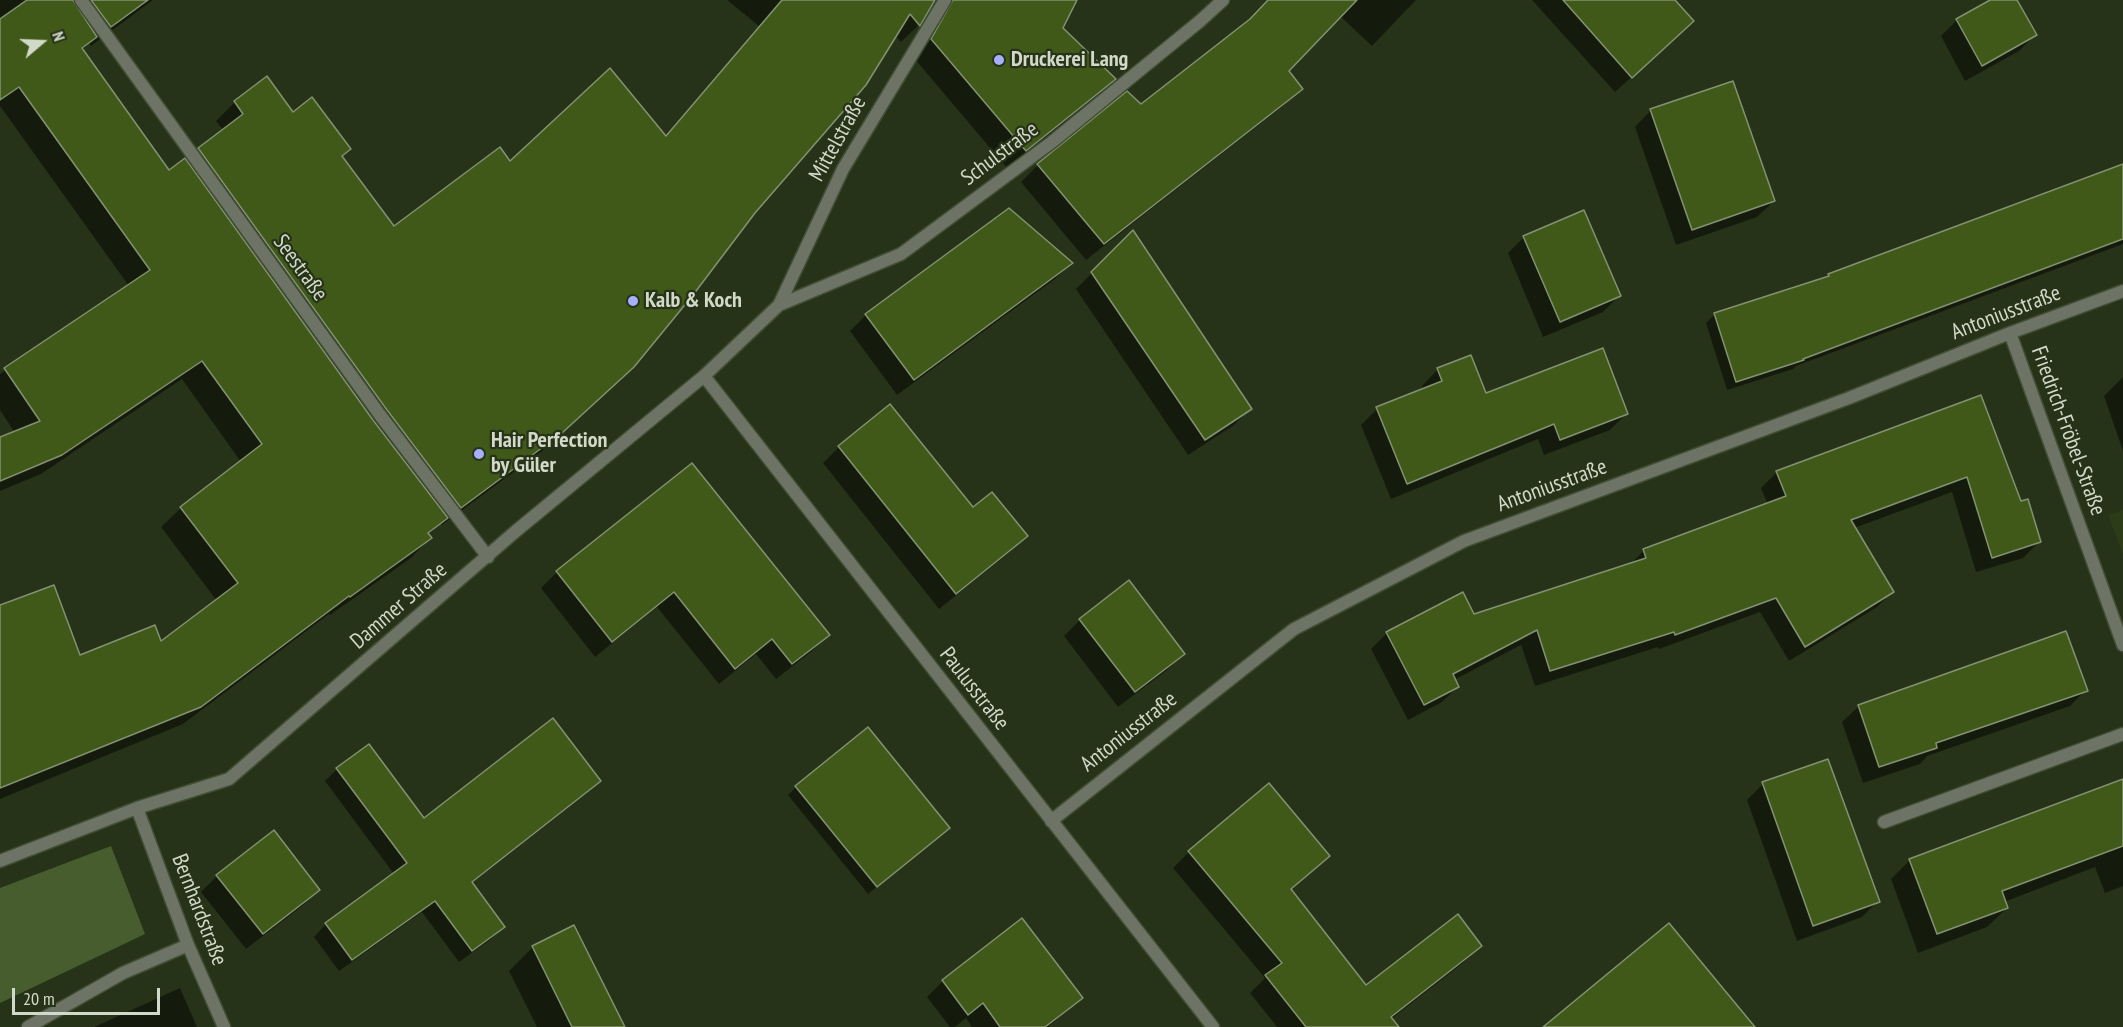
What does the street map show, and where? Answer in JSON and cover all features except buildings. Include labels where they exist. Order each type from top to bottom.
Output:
[{"type":"street","name":"Seestraße","points":[[81,0],[380,416],[488,557]]},
{"type":"street","name":"Mittelstraße","points":[[779,305],[843,169],[945,0]]},
{"type":"street","name":"Schulstraße","points":[[779,305],[901,254],[1052,142],[1223,0]]},
{"type":"street","name":"Antoniusstraße","points":[[1050,821],[1294,629],[1464,541],[1850,398],[2010,333],[2123,291]]},
{"type":"street","name":"Dammer Straße","points":[[0,861],[137,808],[229,779],[516,531],[704,376],[779,305]]},
{"type":"street","name":"Friedrich-Fröbel-Straße","points":[[2010,333],[2123,645]]},
{"type":"street","name":"Paulusstraße","points":[[704,376],[1213,1027]]},
{"type":"street","points":[[1884,822],[2123,734]]},
{"type":"street","name":"Bernhardstraße","points":[[137,808],[188,945],[224,1027]]},
{"type":"street","points":[[28,1027],[123,973],[188,945]]},
{"type":"shaded area","points":[[2123,510],[2123,555],[2108,515]]},
{"type":"shaded area","points":[[111,846],[145,934],[0,1003],[0,888]]},
{"type":"place","name":"Druckerei Lang","points":[[999,60]]},
{"type":"place","name":"Kalb & Koch","points":[[633,301]]},
{"type":"place","name":"Hair Perfection by Güler","points":[[479,454]]}]
